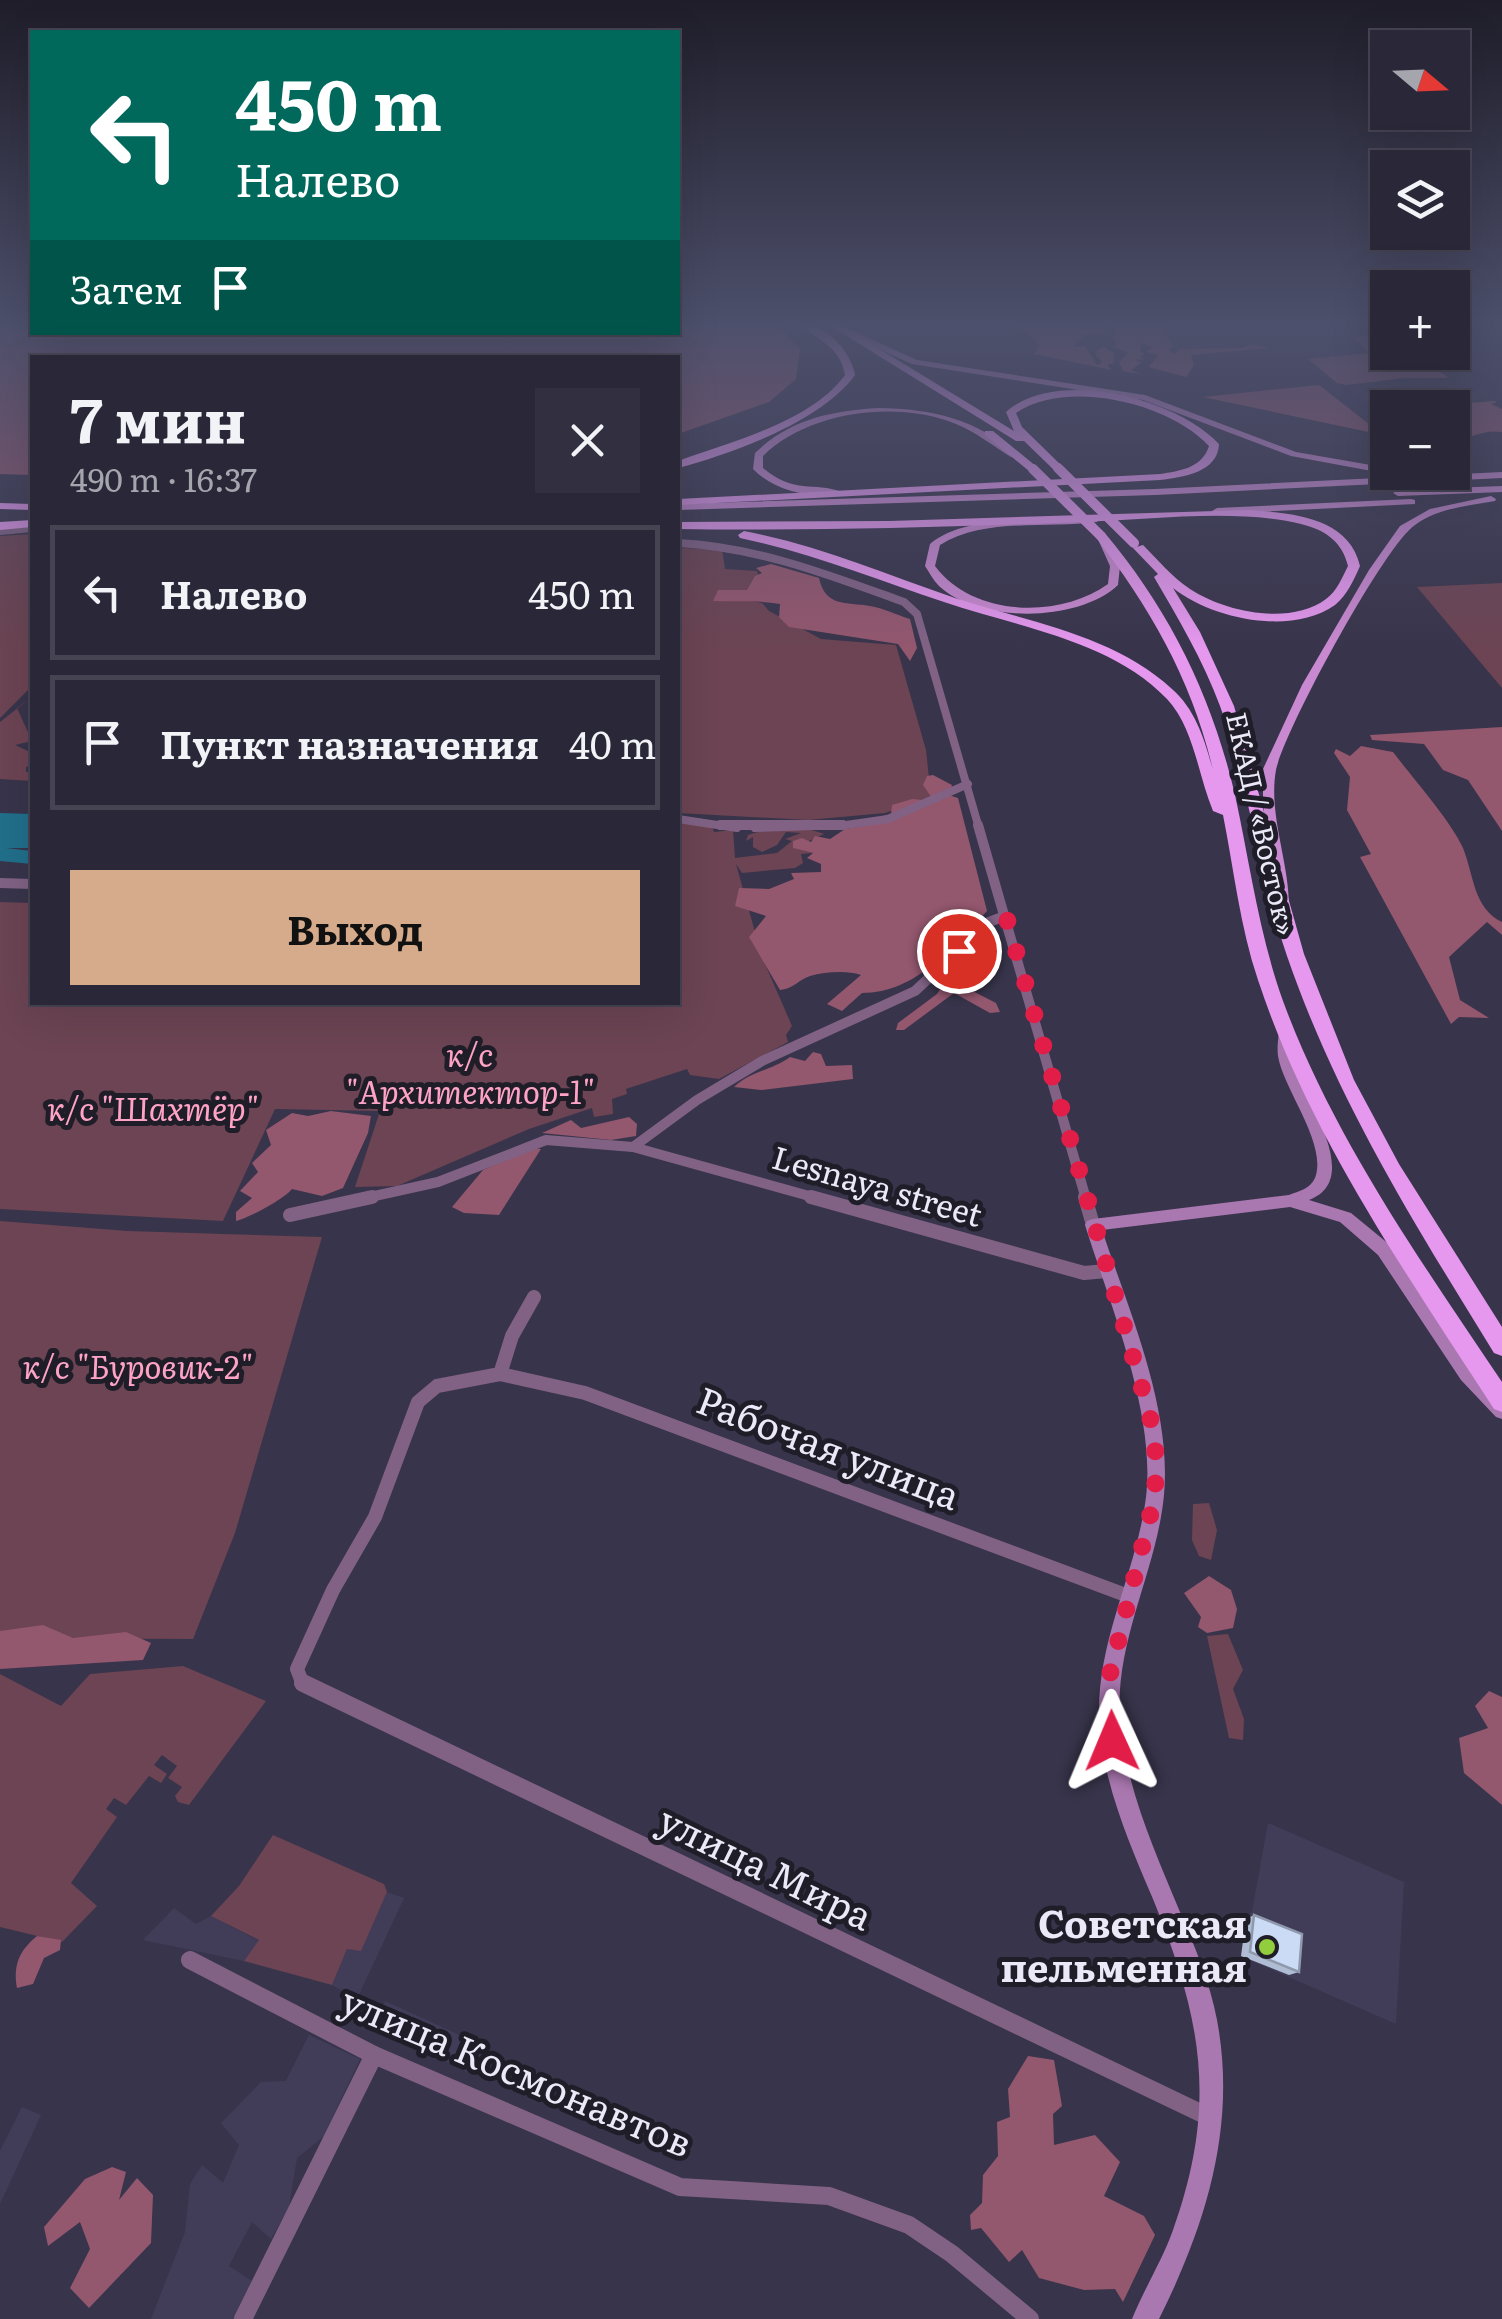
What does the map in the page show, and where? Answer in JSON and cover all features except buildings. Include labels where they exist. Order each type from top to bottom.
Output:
[{"type":"highway","points":[[680,464],[753,433]]},
{"type":"highway","name":"ЕКАД / «Восток»","points":[[986,433],[1101,527],[1141,584],[1177,646],[1220,764],[1274,1002],[1286,1031],[1392,1229],[1502,1402]]},
{"type":"highway","name":"ЕКАД / «Восток»","points":[[1011,433],[1058,468],[1137,546],[1194,632],[1228,706],[1282,912],[1313,1006],[1369,1128],[1442,1254],[1502,1346]]},
{"type":"highway","points":[[1025,433],[1052,457],[1058,468]]},
{"type":"highway","points":[[680,505],[1175,475],[1204,465],[1213,456],[1215,446],[1205,433]]},
{"type":"highway","points":[[0,506],[30,507]]},
{"type":"highway","points":[[680,528],[1101,527],[1137,518],[1249,514],[1288,517],[1323,528],[1343,540],[1354,554],[1354,566],[1335,598],[1325,606],[1296,613],[1258,615],[1224,608],[1189,594],[1137,546]]},
{"type":"highway","points":[[0,529],[30,527]]},
{"type":"highway","points":[[680,528],[732,533],[790,545],[1086,646],[1134,667],[1170,694],[1192,726],[1212,792],[1234,836]]},
{"type":"main road","points":[[790,433],[769,444],[756,460],[758,470],[768,479],[805,491],[930,489]]},
{"type":"main road","points":[[979,433],[1030,466]]},
{"type":"main road","points":[[1242,433],[1294,454],[1370,468]]},
{"type":"main road","points":[[1470,472],[1502,473]]},
{"type":"main road","points":[[1067,482],[1502,473]]},
{"type":"main road","points":[[680,505],[1138,493],[1502,473]]},
{"type":"main road","points":[[680,518],[918,513],[1502,488]]},
{"type":"main road","points":[[1137,518],[1502,497]]},
{"type":"main road","points":[[1282,912],[1284,877],[1268,786],[1278,741],[1395,538],[1431,512],[1502,497]]},
{"type":"main road","points":[[1101,527],[1115,566],[1113,585],[1093,601],[1060,610],[1031,612],[989,604],[948,586],[930,566],[935,544],[966,529],[1101,527]]},
{"type":"main road","points":[[1144,2319],[1192,2222],[1213,2119],[1210,2035],[1192,1972],[1126,1797],[1112,1741],[1110,1674],[1155,1496],[1156,1456],[1150,1416],[1093,1225],[1290,1201],[1316,1187],[1324,1166],[1318,1131],[1285,1057],[1286,1031]]},
{"type":"main road","points":[[1290,1201],[1345,1217],[1384,1250],[1467,1374],[1502,1411]]},
{"type":"street","points":[[680,542],[746,547],[904,602],[917,614],[1093,1225]]},
{"type":"street","points":[[680,818],[740,828],[846,825],[888,819],[968,784]]},
{"type":"street","points":[[0,883],[30,884]]},
{"type":"street","points":[[633,1147],[697,1100],[762,1061],[915,991],[989,922],[1006,916]]},
{"type":"street","name":"Lesnaya street","points":[[290,1216],[438,1182],[546,1140],[633,1147],[1084,1273],[1106,1271]]},
{"type":"street","points":[[500,1374],[512,1336],[534,1298]]},
{"type":"street","name":"Рабочая улица","points":[[500,1374],[586,1393],[1131,1597]]},
{"type":"street","name":"улица Мира","points":[[500,1374],[437,1386],[418,1402],[375,1517],[333,1590],[298,1669],[302,1682],[1213,2119]]},
{"type":"street","name":"улица Космонавтов","points":[[190,1960],[374,2055],[680,2186],[829,2196],[909,2224],[1030,2319]]},
{"type":"street","points":[[243,2319],[374,2055]]},
{"type":"shaded area","points":[[0,433],[30,433],[30,475],[0,474]]},
{"type":"shaded area","points":[[771,564],[819,578],[831,599],[875,607],[910,619],[917,648],[910,661],[898,644],[789,627],[779,617],[780,604],[713,601],[718,590],[747,590],[755,576],[762,573],[756,568]]},
{"type":"shaded area","points":[[1502,727],[1502,831],[1468,780],[1443,770],[1424,744],[1372,740],[1370,735]]},
{"type":"shaded area","points":[[1361,746],[1393,752],[1431,799],[1463,848],[1480,900],[1502,922],[1502,935],[1487,922],[1449,957],[1460,1000],[1489,1018],[1459,1017],[1451,1024],[1360,857],[1371,854],[1347,810],[1350,777],[1334,753],[1336,749],[1350,756]]},
{"type":"shaded area","points":[[927,776],[952,785],[949,795],[958,798],[987,911],[932,966],[900,985],[862,993],[842,1011],[827,1004],[861,975],[816,975],[780,990],[749,937],[766,916],[735,906],[739,888],[769,889],[794,879],[791,873],[821,872],[821,864],[807,858],[813,853],[793,848],[793,841],[802,838],[811,842],[815,836],[830,839],[845,829],[870,825],[870,819],[891,814],[892,805],[912,799],[934,801],[923,785]]},
{"type":"shaded area","points":[[953,981],[996,1003],[1000,1012],[990,1013],[954,993],[904,1030],[896,1030],[898,1023],[937,994],[944,983]]},
{"type":"shaded area","points":[[813,1052],[821,1054],[826,1066],[852,1065],[853,1079],[761,1090],[734,1087],[790,1057],[805,1061]]},
{"type":"shaded area","points":[[331,1111],[371,1116],[368,1133],[343,1188],[322,1196],[292,1189],[266,1208],[236,1221],[236,1212],[252,1198],[240,1191],[258,1172],[252,1163],[271,1145],[266,1130],[292,1113],[308,1116]]},
{"type":"shaded area","points":[[629,1117],[637,1124],[636,1136],[611,1140],[542,1133],[571,1120],[581,1128]]},
{"type":"shaded area","points":[[532,1148],[541,1149],[499,1215],[464,1213],[452,1207],[483,1170]]},
{"type":"shaded area","points":[[1209,1576],[1231,1590],[1237,1609],[1233,1628],[1207,1633],[1198,1627],[1201,1617],[1184,1593]]},
{"type":"shaded area","points":[[43,1625],[73,1638],[126,1632],[151,1643],[143,1660],[0,1669],[0,1631]]},
{"type":"shaded area","points":[[1489,1691],[1502,1697],[1502,1805],[1464,1773],[1459,1738],[1488,1728],[1475,1706]]},
{"type":"shaded area","points":[[1268,1823],[1404,1882],[1396,2024],[1241,1956]]},
{"type":"shaded area","points":[[387,1892],[404,1898],[357,1999],[332,1985],[347,1949],[361,1950]]},
{"type":"shaded area","points":[[174,1908],[196,1924],[211,1916],[259,1941],[244,1961],[143,1940]]},
{"type":"shaded area","points":[[37,1936],[61,1940],[60,1950],[44,1958],[33,1984],[17,1988],[19,1959]]},
{"type":"shaded area","points":[[385,2001],[479,2044],[481,2052],[469,2073],[374,2026]]},
{"type":"shaded area","points":[[309,2035],[360,2059],[324,2136],[297,2158],[289,2207],[271,2239],[252,2222],[229,2266],[254,2282],[235,2319],[151,2319],[185,2232],[190,2184],[202,2165],[223,2183],[239,2145],[221,2123],[261,2082],[286,2081]]},
{"type":"shaded area","points":[[1028,2056],[1054,2060],[1062,2106],[1053,2114],[1054,2145],[1095,2135],[1120,2162],[1104,2196],[1144,2216],[1155,2235],[1123,2302],[1115,2289],[1084,2290],[1039,2278],[1022,2250],[1009,2262],[981,2228],[971,2230],[970,2215],[982,2203],[983,2175],[998,2156],[997,2122],[1010,2117],[1008,2089]]},
{"type":"shaded area","points":[[22,2107],[41,2115],[0,2204],[0,2151]]},
{"type":"shaded area","points":[[112,2167],[126,2172],[119,2200],[137,2178],[153,2195],[151,2243],[89,2308],[70,2288],[90,2249],[80,2222],[48,2246],[44,2227],[85,2179]]},
{"type":"green space","points":[[30,534],[30,688],[0,718],[0,536]]},
{"type":"green space","points":[[680,548],[722,549],[725,569],[757,571],[764,594],[715,594],[762,603],[769,611],[821,639],[896,645],[926,750],[931,797],[885,813],[808,820],[680,813]]},
{"type":"green space","points":[[1502,583],[1502,688],[1417,587]]},
{"type":"green space","points":[[17,709],[30,741],[15,745],[30,752],[26,772],[30,772],[30,781],[0,779],[0,722]]},
{"type":"green space","points":[[680,822],[712,826],[714,832],[733,830],[735,858],[777,853],[792,841],[785,839],[801,833],[786,832],[777,845],[762,852],[753,847],[753,837],[746,841],[748,835],[757,832],[787,828],[824,834],[794,848],[813,853],[801,854],[803,863],[795,868],[742,873],[736,864],[762,957],[792,1026],[786,1035],[788,1042],[719,1079],[690,1075],[687,1069],[626,1089],[627,1094],[612,1099],[613,1114],[594,1117],[592,1108],[529,1129],[397,1186],[355,1187],[380,1111],[275,1109],[223,1221],[0,1209],[0,902],[30,903],[30,1005],[680,1005]]},
{"type":"green space","name":"к/с \"Буровик-2\"","points":[[0,1221],[128,1231],[322,1237],[235,1533],[193,1639],[0,1638]]},
{"type":"green space","points":[[1209,1503],[1217,1530],[1211,1560],[1199,1556],[1192,1540],[1193,1504]]},
{"type":"green space","points":[[1228,1634],[1243,1670],[1233,1689],[1244,1719],[1243,1740],[1229,1738],[1207,1636]]},
{"type":"green space","points":[[183,1666],[266,1701],[189,1805],[178,1802],[175,1796],[182,1787],[168,1778],[177,1766],[162,1755],[154,1765],[167,1774],[161,1783],[149,1776],[126,1805],[114,1798],[106,1809],[117,1817],[71,1883],[97,1906],[62,1942],[0,1927],[0,1674],[61,1706],[90,1674]]},
{"type":"green space","points":[[273,1835],[384,1884],[387,1892],[361,1951],[347,1949],[332,1985],[244,1961],[259,1940],[211,1916],[239,1886]]},
{"type":"water","points":[[0,813],[30,814],[30,848],[6,848],[30,851],[30,864],[0,861]]},
{"type":"place","name":"Советская пельменная","points":[[1267,1947]]},
{"type":"route","points":[[959,951],[989,922],[1006,916],[1150,1416],[1156,1456],[1155,1496],[1110,1674],[1112,1741]]},
{"type":"park label","name":"к/с \"Архитектор-1\"","points":[[470,1074]]},
{"type":"park label","name":"к/с \"Шахтёр\"","points":[[153,1110]]}]
